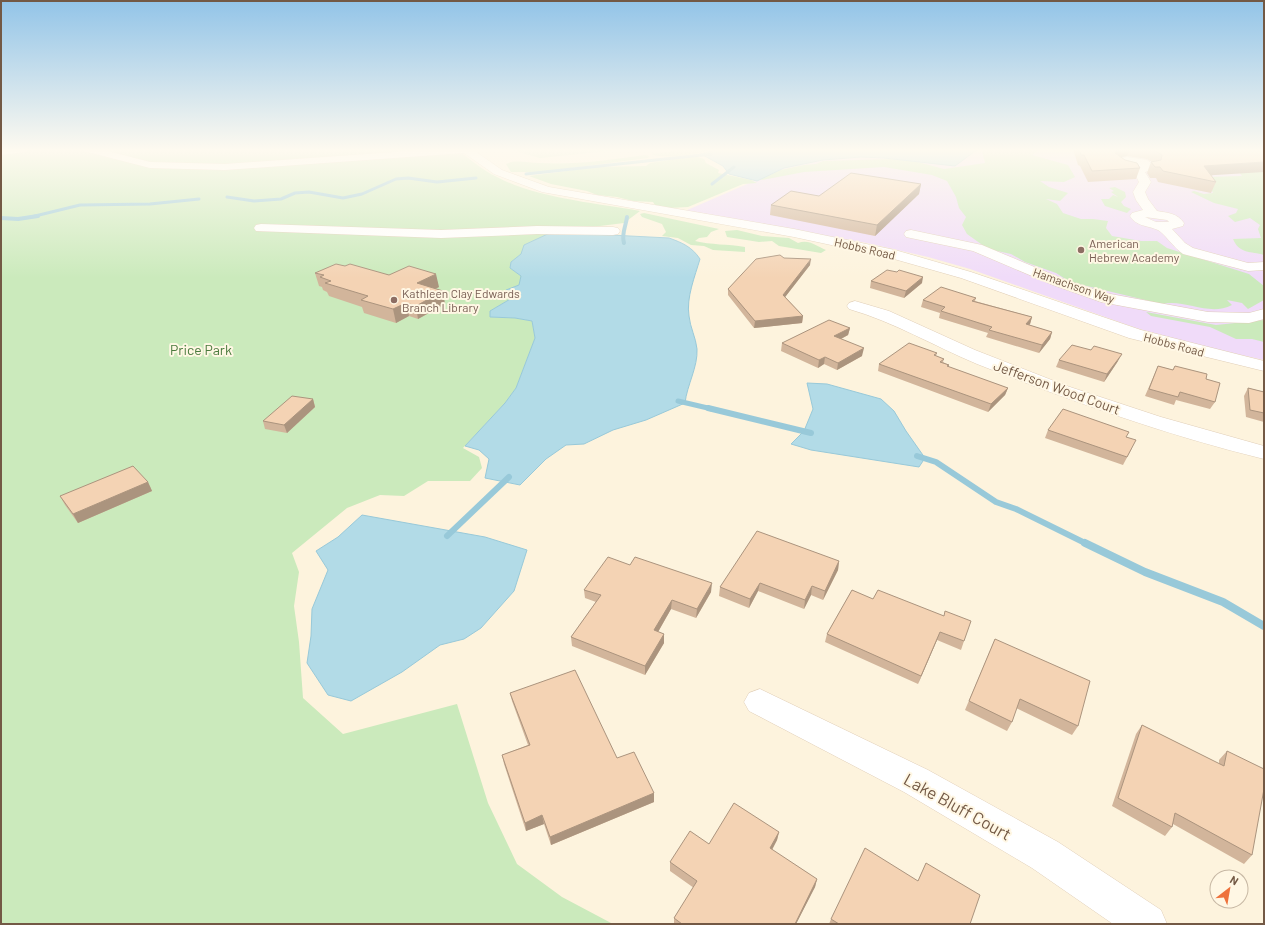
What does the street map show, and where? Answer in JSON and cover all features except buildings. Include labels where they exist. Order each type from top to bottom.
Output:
[{"type":"street","name":"Hobbs Road","points":[[558,192],[794,233],[890,253],[966,275],[1135,334],[1206,353],[1264,366]]},
{"type":"street","points":[[1139,192],[1142,200],[1152,213],[1140,214],[1136,216],[1146,223],[1162,226],[1184,248],[1200,255],[1248,267],[1264,266]]},
{"type":"street","points":[[260,228],[441,234],[537,230],[613,231]]},
{"type":"street","name":"Hamachson Way","points":[[911,234],[977,248],[1058,282],[1101,297],[1121,302],[1208,317],[1249,318],[1264,314]]},
{"type":"street","points":[[1248,267],[1264,277]]},
{"type":"street","name":"Jefferson Wood Court","points":[[855,306],[883,314],[998,366],[1060,390],[1154,421],[1264,453]]},
{"type":"street","name":"Lake Bluff Court","points":[[760,702],[936,792],[1045,855],[1147,924]]},
{"type":"shaded area","name":"American Hebrew Academy","points":[[728,192],[1264,192],[1264,360],[1205,347],[1136,328],[970,269],[928,257],[867,243],[685,211]]},
{"type":"green space","name":"Price Park","points":[[1,192],[538,192],[567,199],[640,211],[624,223],[552,232],[511,262],[510,268],[521,276],[519,285],[506,290],[512,298],[490,311],[490,317],[515,318],[532,321],[535,338],[516,388],[505,403],[463,448],[479,457],[482,468],[470,481],[428,481],[404,496],[380,495],[347,508],[292,553],[299,572],[294,606],[299,642],[303,698],[343,734],[457,704],[488,803],[517,864],[562,897],[613,924],[1,924]]},
{"type":"green space","points":[[590,192],[723,192],[688,207],[669,208],[655,205],[653,202],[633,201],[617,197],[597,195]]},
{"type":"green space","points":[[953,192],[1068,193],[1060,201],[1046,199],[1057,204],[1063,213],[1081,219],[1108,221],[1106,228],[1112,236],[1141,241],[1157,241],[1167,248],[1249,274],[1264,286],[1264,300],[1248,309],[1242,303],[1227,300],[1232,305],[1223,308],[1206,309],[1180,304],[1162,304],[1070,282],[1056,273],[1025,262],[1011,254],[988,249],[967,234],[962,225],[966,217],[959,208]]},
{"type":"green space","points":[[1111,192],[1125,192],[1126,197],[1121,202],[1124,206],[1131,209],[1127,213],[1105,206],[1101,199],[1109,199],[1113,195],[1118,197]]},
{"type":"green space","points":[[1191,192],[1204,194],[1264,192],[1264,255],[1242,250],[1233,239],[1261,238],[1258,229],[1260,225],[1250,218],[1235,222],[1228,216],[1236,213],[1238,209],[1214,203]]},
{"type":"green space","points":[[644,213],[719,229],[711,232],[707,237],[699,238],[695,241],[745,247],[745,252],[713,250],[704,246],[691,245],[678,238],[662,236],[666,232],[662,224],[642,217],[640,214]]},
{"type":"green space","points":[[737,230],[762,236],[789,238],[798,243],[809,242],[826,250],[821,253],[779,246],[772,241],[759,242],[727,237],[725,231]]},
{"type":"green space","points":[[1146,312],[1216,325],[1264,320],[1264,342],[1252,339],[1236,339],[1210,327],[1151,316]]},
{"type":"water","points":[[552,232],[669,238],[690,248],[700,259],[692,287],[688,309],[697,349],[697,356],[685,403],[646,420],[613,430],[584,444],[566,445],[546,459],[520,485],[485,478],[489,459],[479,450],[465,446],[505,403],[516,388],[535,338],[532,321],[515,318],[490,317],[490,311],[512,298],[506,290],[519,285],[521,276],[510,268],[511,262],[521,254],[524,245]]},
{"type":"water","points":[[807,383],[827,384],[881,399],[894,411],[925,458],[919,467],[811,450],[791,444],[804,431],[813,409]]},
{"type":"water","points":[[362,515],[485,537],[527,550],[514,591],[481,628],[464,639],[440,645],[402,672],[351,701],[328,695],[307,663],[311,636],[312,609],[328,570],[316,551],[338,537]]},
{"type":"waterway","points":[[227,197],[254,201],[281,199],[295,193],[307,192]]},
{"type":"waterway","points":[[310,192],[343,198],[366,192]]},
{"type":"waterway","points":[[31,217],[80,205],[150,204],[199,199]]},
{"type":"waterway","points":[[1,218],[18,219],[38,216]]},
{"type":"waterway","points":[[624,243],[623,233],[627,217]]},
{"type":"waterway","points":[[678,401],[712,409]]},
{"type":"waterway","points":[[708,408],[811,433]]},
{"type":"waterway","points":[[917,456],[936,462],[996,502],[1016,509],[1087,544]]},
{"type":"waterway","points":[[447,536],[509,477]]},
{"type":"waterway","points":[[1085,543],[1145,572],[1223,602],[1264,626]]},
{"type":"place","name":"American Hebrew Academy","points":[[1081,250]]},
{"type":"place","name":"Kathleen Clay Edwards Branch Library","points":[[394,300]]}]
